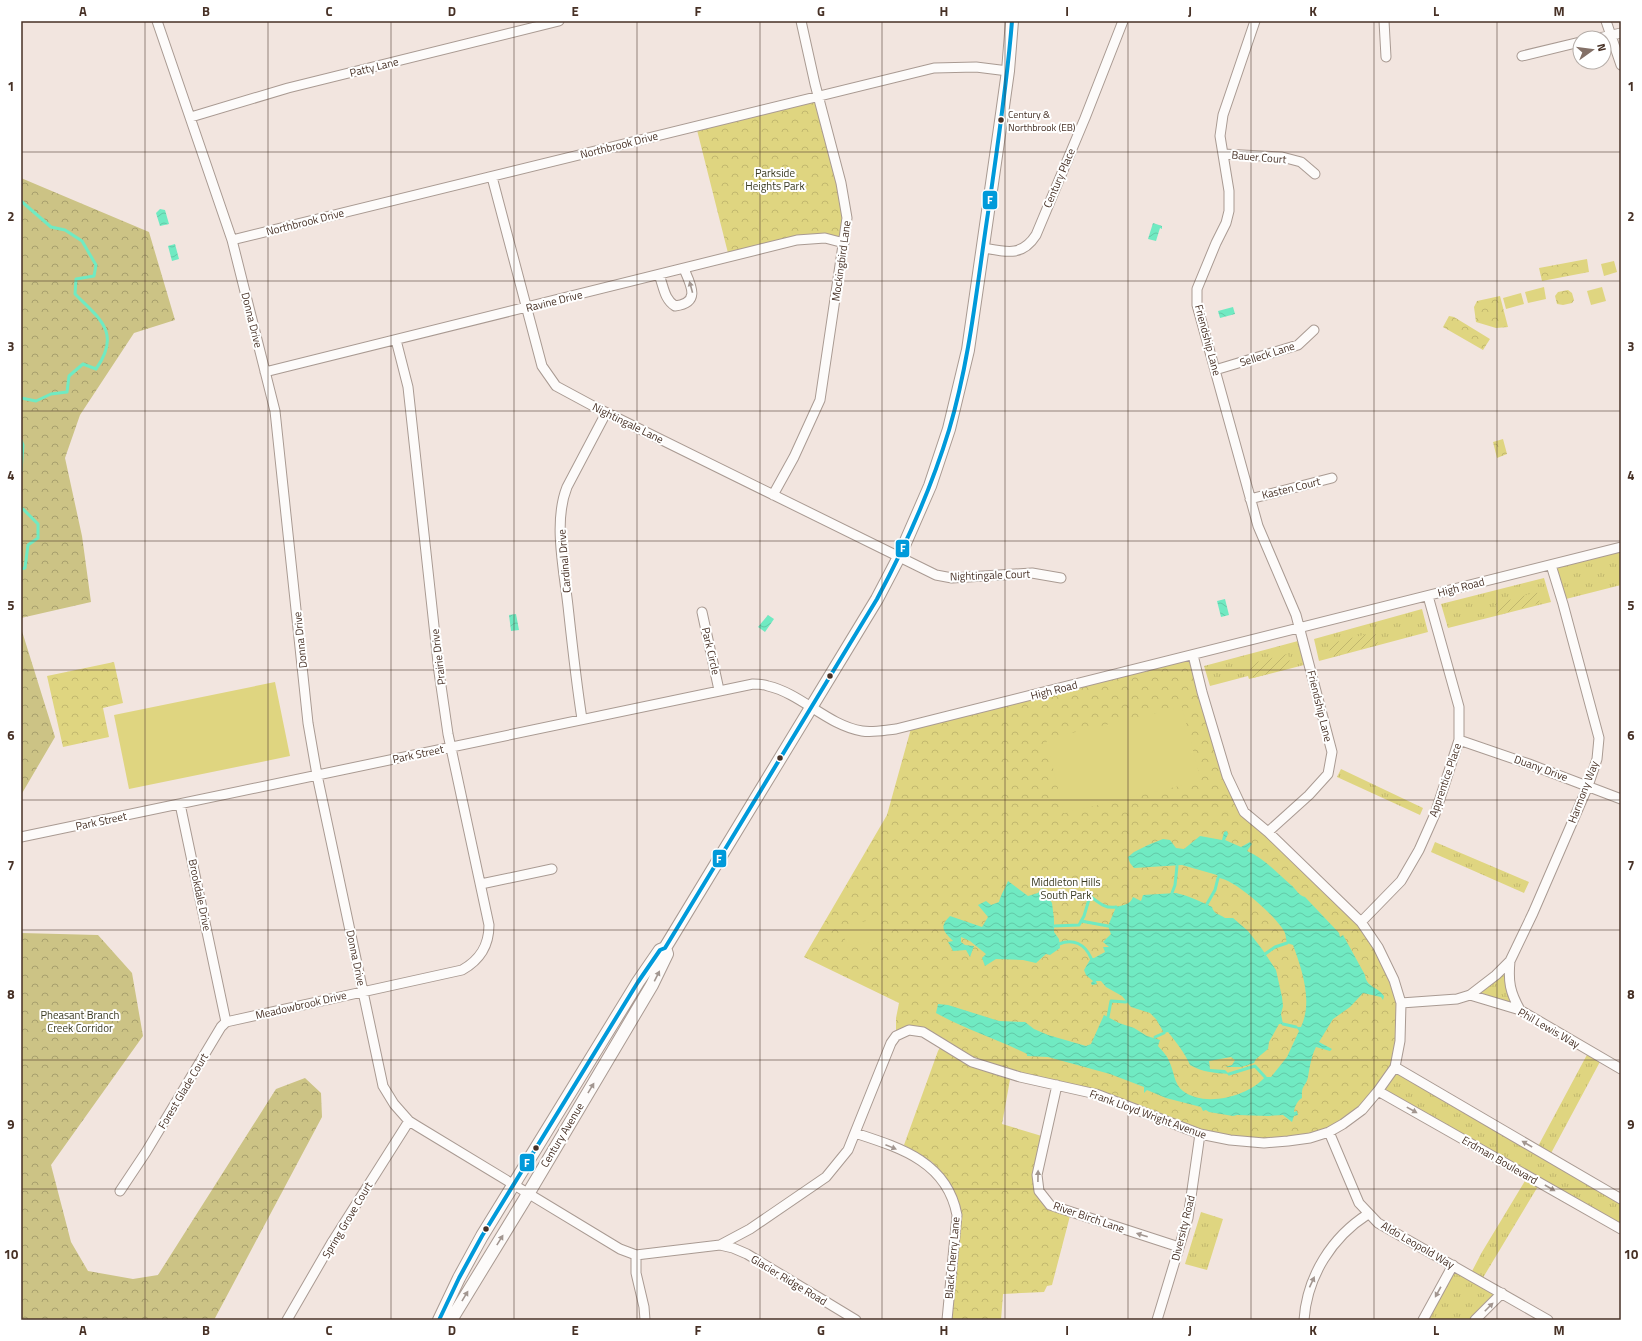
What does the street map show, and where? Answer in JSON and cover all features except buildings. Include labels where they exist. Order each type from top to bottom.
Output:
[{"type":"main road","name":"Century Avenue","points":[[439,1320],[467,1262],[513,1185],[638,982],[660,950],[666,948],[877,599],[899,557],[930,486],[953,416],[968,350],[984,248],[1008,71],[1012,21]]},
{"type":"main road","name":"Century Avenue","points":[[451,1320],[528,1194],[652,985],[667,954],[666,948]]},
{"type":"street","name":"Donna Drive","points":[[157,21],[232,240],[275,411],[308,723],[317,775],[384,1086],[394,1104],[409,1120],[528,1194]]},
{"type":"street","name":"Patty Lane","points":[[191,117],[288,88],[559,21]]},
{"type":"street","name":"Mockingbird Lane","points":[[773,495],[794,457],[820,400],[848,214],[818,96],[801,21]]},
{"type":"street","name":"Century Place","points":[[984,248],[1014,251],[1020,250],[1032,242],[1085,118],[1123,21]]},
{"type":"street","name":"Friendship Lane","points":[[1256,21],[1223,115],[1220,136],[1229,191],[1229,211],[1226,223],[1197,289],[1197,298],[1215,370],[1258,526],[1295,612],[1332,752],[1328,774],[1310,795],[1268,832]]},
{"type":"street","points":[[1384,21],[1386,57]]},
{"type":"street","points":[[1612,41],[1621,65]]},
{"type":"street","points":[[1522,56],[1572,44]]},
{"type":"street","name":"Northbrook Drive","points":[[232,240],[934,68],[976,67],[1008,71]]},
{"type":"street","name":"Bauer Court","points":[[1223,154],[1282,157],[1301,162],[1315,174]]},
{"type":"street","name":"Nightingale Lane","points":[[492,177],[542,366],[556,386],[606,413],[899,557]]},
{"type":"street","name":"Ravine Drive","points":[[265,372],[797,240],[825,238],[844,243]]},
{"type":"street","points":[[659,275],[666,297],[675,306],[681,306],[686,304],[692,296],[692,290],[684,269]]},
{"type":"street","name":"Selleck Lane","points":[[1215,370],[1298,345],[1314,330]]},
{"type":"street","name":"Prairie Drive","points":[[396,340],[408,387],[439,672],[451,747],[489,932],[485,947],[477,960],[470,965]]},
{"type":"street","name":"Cardinal Drive","points":[[582,719],[563,565],[560,517],[564,494],[606,413]]},
{"type":"street","name":"Kasten Court","points":[[1250,499],[1332,478]]},
{"type":"street","name":"High Road","points":[[812,707],[835,721],[863,731],[896,729],[1621,547]]},
{"type":"street","name":"Nightingale Court","points":[[899,557],[936,575],[952,578],[1032,573],[1061,578]]},
{"type":"street","name":"Harmony Way","points":[[1470,995],[1496,975],[1510,961],[1533,913],[1588,786],[1597,759],[1599,738],[1564,604],[1551,565]]},
{"type":"street","name":"Apprentice Place","points":[[1361,922],[1401,881],[1419,850],[1437,809],[1459,740],[1458,707],[1428,596]]},
{"type":"street","name":"Park Circle","points":[[702,612],[719,690]]},
{"type":"street","name":"Frank Lloyd Wright Avenue","points":[[528,1194],[620,1249],[636,1255],[720,1245],[750,1229],[826,1177],[848,1150],[891,1043],[896,1036],[909,1030],[923,1032],[972,1062],[1020,1077],[1096,1094],[1200,1134],[1230,1140],[1264,1143],[1310,1138],[1329,1132],[1362,1110],[1395,1067],[1400,1041],[1401,1003],[1394,980],[1378,947],[1361,922],[1268,832],[1244,812],[1227,776],[1202,692],[1193,655]]},
{"type":"street","name":"Park Street","points":[[21,837],[753,684],[768,686],[812,707]]},
{"type":"street","name":"Duany Drive","points":[[1459,740],[1529,764],[1621,799]]},
{"type":"street","name":"Brookdale Drive","points":[[180,804],[226,1022]]},
{"type":"street","points":[[480,884],[552,869]]},
{"type":"street","points":[[1510,961],[1508,980],[1512,996],[1520,1010]]},
{"type":"street","name":"Meadowbrook Drive","points":[[226,1022],[455,972],[470,965]]},
{"type":"street","name":"Phil Lewis Way","points":[[1401,1003],[1457,999],[1470,995],[1520,1010],[1621,1069]]},
{"type":"street","name":"Forest Glade Court","points":[[120,1191],[146,1152],[220,1027],[226,1022]]},
{"type":"street","points":[[1395,1067],[1621,1199]]},
{"type":"street","name":"River Birch Lane","points":[[1057,1085],[1037,1175],[1039,1191],[1050,1205],[1179,1247]]},
{"type":"street","name":"Erdman Boulevard","points":[[1378,1091],[1621,1229]]},
{"type":"street","name":"Spring Grove Court","points":[[287,1320],[331,1244],[409,1120]]},
{"type":"street","name":"Aldo Leopold Way","points":[[1329,1132],[1359,1203],[1378,1223],[1548,1320]]},
{"type":"street","name":"Black Cherry Lane","points":[[855,1133],[897,1149],[927,1163],[946,1185],[954,1203],[956,1215],[947,1320]]},
{"type":"street","name":"Diversity Road","points":[[1157,1320],[1188,1218],[1200,1134]]},
{"type":"street","points":[[1304,1320],[1309,1290],[1324,1257],[1344,1233],[1368,1214]]},
{"type":"street","name":"Glacier Ridge Road","points":[[720,1245],[733,1248],[747,1254],[855,1320]]},
{"type":"street","points":[[636,1255],[636,1273],[644,1307],[645,1320]]},
{"type":"street","points":[[1423,1320],[1453,1265]]},
{"type":"street","points":[[1475,1320],[1502,1293]]},
{"type":"green space","name":"Parkside Heights Park","points":[[818,96],[841,183],[844,243],[825,238],[729,257],[696,126]]},
{"type":"green space","points":[[21,178],[149,232],[175,320],[134,333],[80,415],[65,458],[82,536],[91,602],[21,618]]},
{"type":"green space","points":[[1587,259],[1589,272],[1542,281],[1539,268]]},
{"type":"green space","points":[[1614,261],[1617,272],[1604,276],[1601,264]]},
{"type":"green space","points":[[1544,287],[1546,299],[1528,303],[1525,292]]},
{"type":"green space","points":[[1602,287],[1606,301],[1591,305],[1587,291]]},
{"type":"green space","points":[[1568,290],[1572,293],[1574,300],[1572,303],[1563,305],[1557,304],[1555,296],[1558,292]]},
{"type":"green space","points":[[1521,293],[1524,304],[1506,309],[1503,298]]},
{"type":"green space","points":[[1500,296],[1508,327],[1496,328],[1476,322],[1474,307],[1477,301]]},
{"type":"green space","points":[[1449,316],[1454,317],[1490,339],[1483,350],[1443,327]]},
{"type":"green space","points":[[1503,439],[1507,454],[1497,458],[1493,442]]},
{"type":"green space","points":[[1621,547],[1621,585],[1562,600],[1551,565]]},
{"type":"green space","points":[[1544,578],[1551,602],[1448,628],[1441,604]]},
{"type":"green space","points":[[1537,592],[1540,603],[1497,615],[1495,604]]},
{"type":"green space","points":[[1422,609],[1428,632],[1319,661],[1314,639]]},
{"type":"green space","points":[[21,628],[55,737],[21,795]]},
{"type":"green space","points":[[1375,632],[1378,644],[1331,657],[1328,644]]},
{"type":"green space","points":[[1298,641],[1304,665],[1249,679],[1248,676],[1210,686],[1204,666]]},
{"type":"green space","points":[[1288,654],[1291,667],[1253,678],[1249,664]]},
{"type":"green space","name":"Middleton Hills South Park","points":[[1193,655],[1202,692],[1244,812],[1361,922],[1401,1003],[1395,1067],[1362,1110],[1310,1138],[1230,1140],[1096,1094],[1011,1074],[1002,1124],[1045,1137],[1039,1191],[1050,1205],[1071,1212],[1052,1285],[1047,1286],[1044,1292],[1003,1294],[1001,1320],[951,1320],[957,1201],[950,1183],[932,1162],[904,1145],[938,1051],[942,1044],[923,1032],[896,1036],[896,1018],[899,1003],[804,957],[887,815],[912,725]]},
{"type":"green space","points":[[114,662],[123,703],[103,708],[109,737],[63,747],[47,676]]},
{"type":"green space","points":[[275,682],[290,756],[129,789],[114,715]]},
{"type":"green space","points":[[1182,707],[1201,781],[1064,813],[1046,739]]},
{"type":"green space","points":[[1341,769],[1423,808],[1420,815],[1337,777]]},
{"type":"green space","points":[[1435,842],[1529,882],[1524,893],[1431,852]]},
{"type":"green space","points":[[878,918],[883,939],[847,948],[842,927]]},
{"type":"green space","name":"Pheasant Branch Creek Corridor","points":[[21,933],[98,935],[132,973],[143,1036],[51,1165],[71,1242],[88,1271],[133,1279],[158,1275],[276,1089],[305,1078],[321,1093],[322,1117],[214,1320],[21,1320]]},
{"type":"green space","points":[[1510,961],[1520,1010],[1470,995]]},
{"type":"green space","points":[[1589,1051],[1602,1058],[1549,1157],[1621,1199],[1621,1229],[1540,1183],[1481,1281],[1502,1293],[1475,1320],[1423,1320],[1453,1265],[1470,1275],[1482,1252],[1528,1176],[1378,1091],[1395,1067],[1536,1150]]},
{"type":"green space","points":[[1201,1212],[1223,1219],[1207,1270],[1185,1264]]},
{"type":"water","points":[[160,209],[165,210],[169,224],[160,226],[156,213]]},
{"type":"water","points":[[1153,223],[1162,226],[1156,241],[1148,239]]},
{"type":"water","points":[[175,244],[179,259],[172,261],[168,246]]},
{"type":"water","points":[[1233,307],[1235,314],[1220,318],[1218,311]]},
{"type":"water","points":[[1225,599],[1229,615],[1221,617],[1217,601]]},
{"type":"water","points":[[516,614],[519,630],[511,631],[509,615]]},
{"type":"water","points":[[768,615],[774,619],[765,632],[758,627]]},
{"type":"water","points":[[1227,831],[1228,834],[1225,840],[1241,847],[1250,842],[1252,844],[1247,851],[1260,858],[1270,866],[1299,894],[1305,897],[1339,933],[1340,937],[1343,935],[1370,985],[1384,996],[1383,1000],[1381,997],[1363,993],[1350,1007],[1333,1019],[1319,1042],[1332,1049],[1330,1051],[1316,1047],[1307,1080],[1302,1090],[1302,1098],[1295,1108],[1294,1112],[1297,1111],[1298,1115],[1294,1116],[1292,1122],[1283,1115],[1233,1116],[1209,1112],[1206,1110],[1203,1111],[1201,1107],[1166,1098],[1147,1090],[1144,1093],[1144,1087],[1110,1074],[1048,1057],[1027,1056],[1027,1054],[936,1013],[938,1004],[948,1005],[999,1021],[1025,1022],[1034,1029],[1048,1035],[1086,1046],[1091,1044],[1104,1015],[1119,1023],[1134,1028],[1147,1036],[1160,1040],[1158,1046],[1166,1055],[1180,1088],[1192,1096],[1203,1099],[1226,1098],[1249,1090],[1265,1077],[1271,1077],[1287,1057],[1299,1031],[1296,1027],[1301,1027],[1306,1007],[1303,975],[1293,945],[1287,943],[1285,933],[1265,909],[1245,892],[1225,880],[1218,878],[1217,875],[1182,865],[1134,868],[1128,857],[1134,852],[1163,839],[1170,840],[1176,848],[1184,849],[1200,836],[1222,840],[1224,832]]},
{"type":"water","points":[[1008,881],[1028,896],[1038,893],[1042,888],[1052,903],[1054,932],[1059,939],[1060,948],[1050,955],[1046,954],[1036,963],[1023,960],[996,959],[985,966],[982,958],[986,954],[970,941],[961,937],[961,942],[965,945],[974,946],[970,957],[966,950],[953,951],[948,942],[953,941],[945,932],[943,926],[944,923],[950,916],[982,927],[988,917],[978,905],[986,901],[991,905],[999,902]]},
{"type":"water","points":[[1176,893],[1212,907],[1216,913],[1225,918],[1233,918],[1248,931],[1276,970],[1282,997],[1283,1006],[1281,1014],[1283,1024],[1279,1024],[1269,1042],[1268,1049],[1256,1059],[1254,1063],[1241,1067],[1225,1067],[1232,1065],[1235,1060],[1231,1057],[1209,1061],[1210,1069],[1225,1070],[1229,1074],[1208,1072],[1190,1065],[1183,1052],[1168,1032],[1164,1033],[1156,1019],[1150,1013],[1131,1007],[1122,996],[1106,987],[1101,981],[1096,981],[1097,984],[1092,985],[1091,983],[1093,981],[1086,975],[1084,970],[1091,958],[1105,952],[1103,947],[1109,947],[1103,942],[1111,934],[1108,926],[1116,907],[1128,903],[1133,897],[1141,901],[1143,895]]},
{"type":"waterway","points":[[21,201],[51,227],[65,230],[82,241],[96,265],[94,276],[76,279],[75,294],[99,319],[107,336],[107,345],[104,356],[96,369],[83,364],[69,376],[67,392],[51,394],[36,401],[21,398]]},
{"type":"waterway","points":[[21,440],[23,445],[21,471]]},
{"type":"waterway","points":[[21,509],[23,509],[38,524],[38,538],[28,545],[25,568],[21,569]]},
{"type":"waterway","points":[[1172,893],[1175,885],[1177,866]]},
{"type":"waterway","points":[[1207,904],[1215,890],[1218,878]]},
{"type":"waterway","points":[[1054,926],[1079,925],[1084,916],[1090,896],[1105,906],[1116,907]]},
{"type":"waterway","points":[[1081,921],[1108,926]]},
{"type":"waterway","points":[[1059,944],[1064,942],[1074,942],[1082,946],[1091,958]]},
{"type":"waterway","points":[[1265,954],[1275,947],[1287,943]]},
{"type":"waterway","points":[[1108,1017],[1111,1001],[1126,1002]]},
{"type":"waterway","points":[[1283,1024],[1296,1027]]},
{"type":"waterway","points":[[1155,1037],[1164,1033]]},
{"type":"waterway","points":[[1229,1074],[1255,1066],[1265,1077]]},
{"type":"transit line","name":"F","points":[[439,1320],[459,1278],[482,1236],[638,982],[660,950],[665,948],[877,599],[917,516],[934,474],[949,430],[968,349],[1002,117],[1012,21]]},
{"type":"place","name":"Century & Northbrook (EB)","points":[[1001,120]]}]
